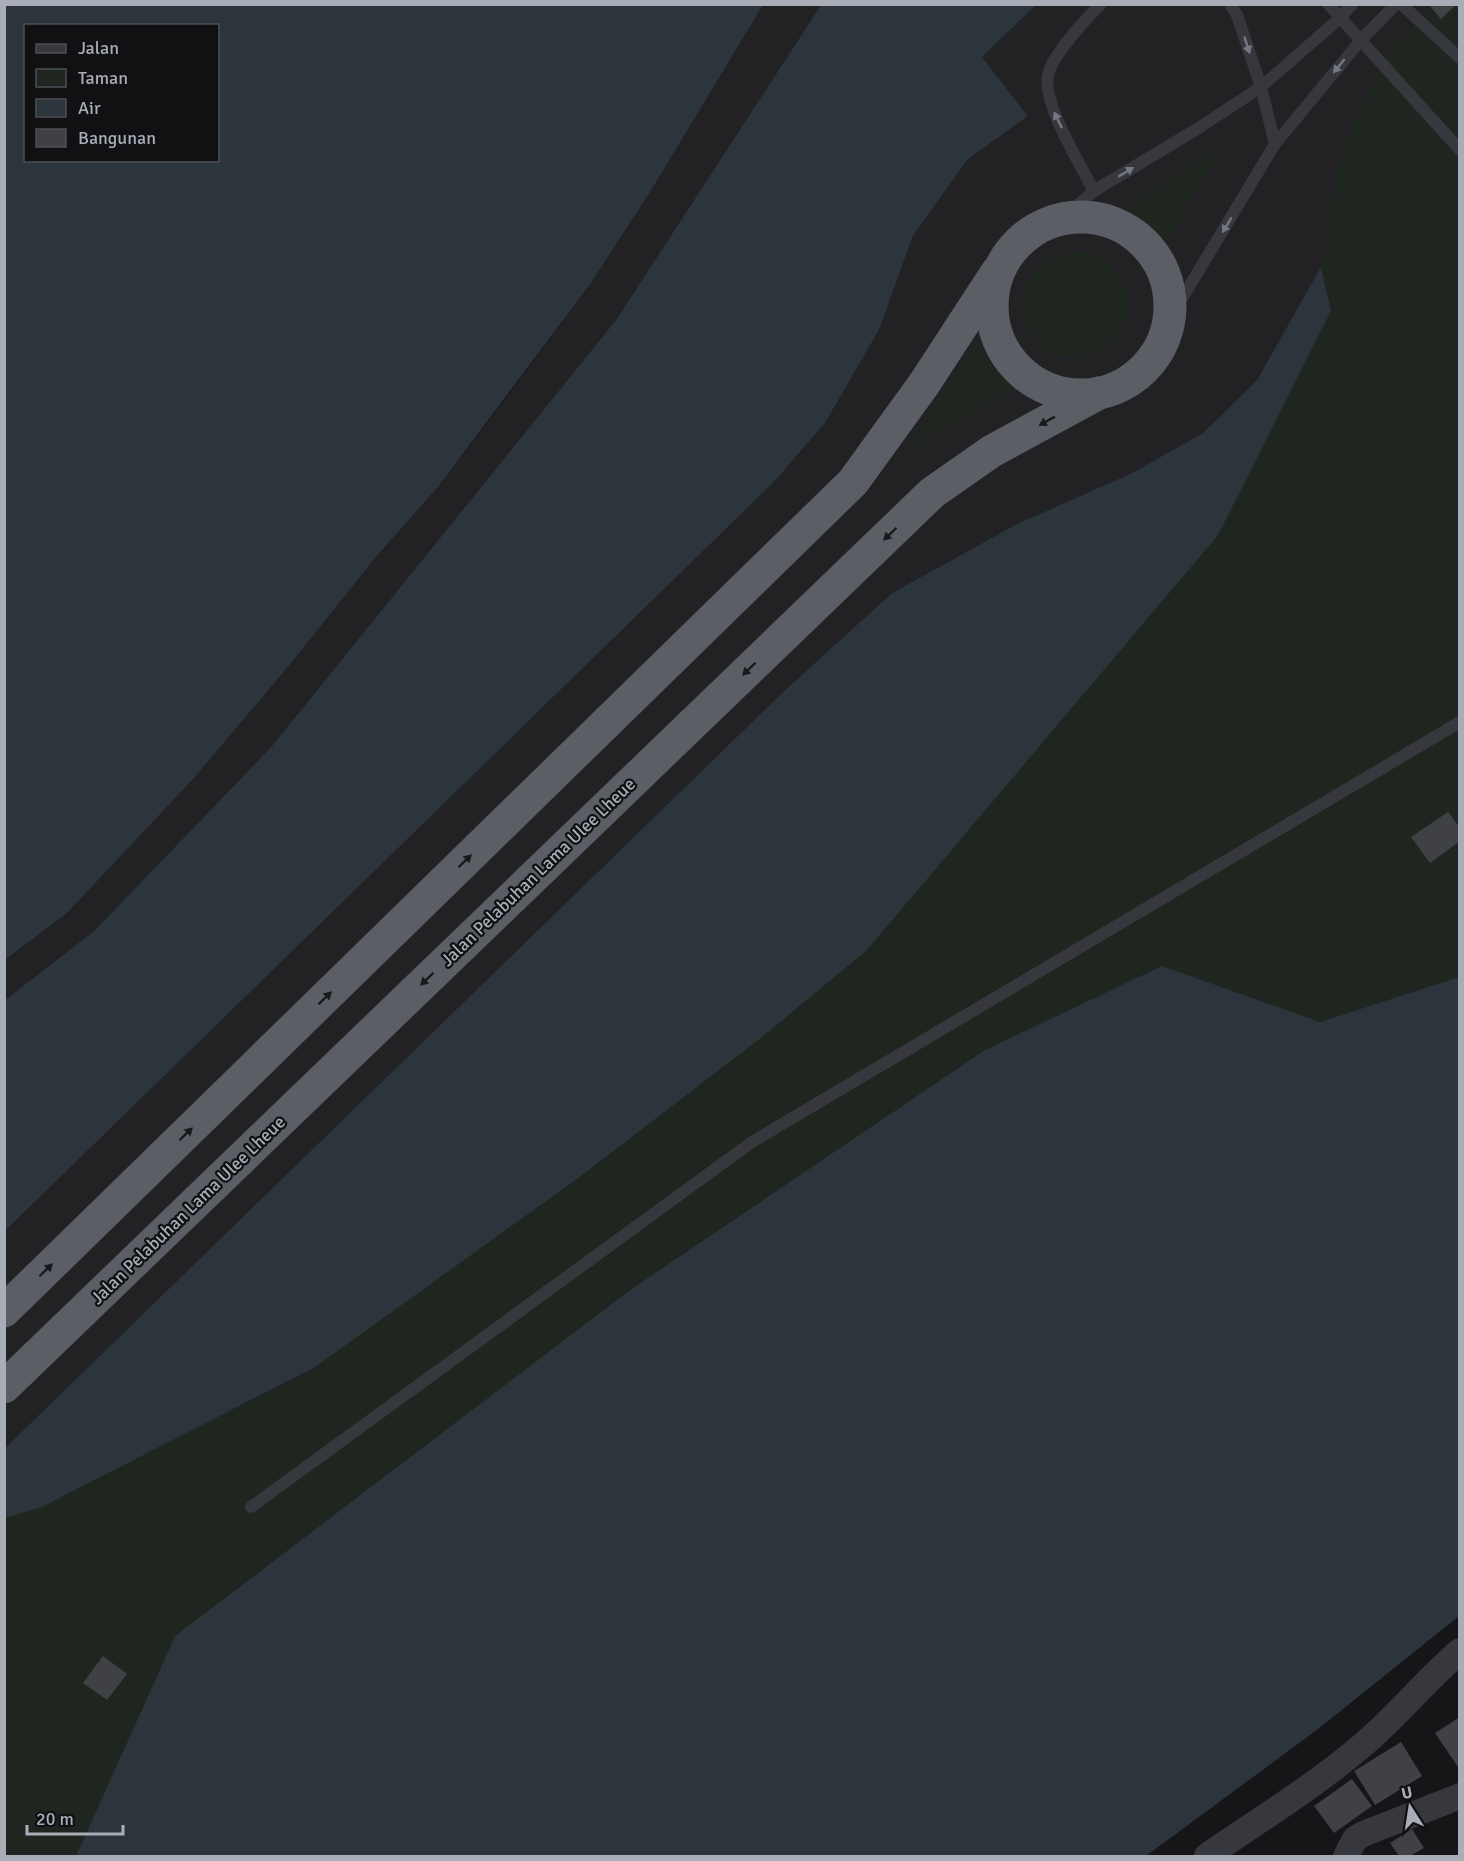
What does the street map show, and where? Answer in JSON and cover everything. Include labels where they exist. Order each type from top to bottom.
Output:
[{"type":"highway","points":[[4,1311],[853,482],[924,384],[1012,248],[1035,229],[1062,219],[1091,217],[1119,224],[1143,241],[1160,263],[1169,291],[1170,320],[1162,345],[1146,367],[1125,384],[1099,393],[1071,395],[1044,388],[1021,373],[1003,352],[993,327],[991,299],[997,272]]},
{"type":"highway","name":"Jalan Pelabuhan Lama Ulee Lheue","points":[[4,1387],[932,494],[992,451],[1099,393]]},
{"type":"street","points":[[1207,1857],[1324,1775],[1365,1743],[1400,1711],[1439,1668],[1460,1651]]},
{"type":"street","points":[[1346,1857],[1355,1839],[1363,1834],[1460,1796]]},
{"type":"lane","points":[[1094,191],[1054,111],[1047,89],[1048,74],[1061,51],[1084,21],[1101,4]]},
{"type":"lane","points":[[1230,4],[1237,15],[1261,87],[1275,144]]},
{"type":"lane","points":[[1328,4],[1460,150]]},
{"type":"lane","points":[[1062,219],[1094,191],[1197,129],[1261,87],[1340,18],[1352,4]]},
{"type":"lane","points":[[1170,320],[1275,144],[1361,40],[1396,4]]},
{"type":"lane","points":[[1401,4],[1460,58]]},
{"type":"lane","points":[[251,1507],[752,1142],[1460,722]]},
{"type":"shaded area","points":[[763,5],[821,5],[616,320],[272,746],[94,931],[5,1000],[5,960],[67,913],[292,662],[376,557],[438,487],[506,398],[591,283],[652,189]]},
{"type":"shaded area","points":[[1036,5],[1459,5],[1459,977],[1320,1022],[175,1636],[76,1856],[5,1856],[5,1518],[42,1507],[1218,535],[1321,268],[1257,380],[1203,433],[1132,473],[1017,524],[892,593],[783,692],[5,1448],[5,1231],[774,482],[825,423],[879,330],[913,236],[968,159],[1028,116],[982,57]]},
{"type":"green space","points":[[1431,5],[1459,5],[1459,977],[1320,1022],[1162,966],[985,1050],[630,1290],[175,1636],[76,1856],[5,1856],[5,1518],[42,1507],[315,1367],[1331,311],[1321,267],[1340,154],[1384,58]]},
{"type":"green space","points":[[1224,143],[1161,253],[1119,213]]},
{"type":"green space","points":[[1075,252],[1095,256],[1112,268],[1124,285],[1128,305],[1124,325],[1112,342],[1095,354],[1075,358],[1055,354],[1038,342],[1026,325],[1022,305],[1026,285],[1038,268],[1055,256]]},
{"type":"green space","points":[[976,345],[1016,387],[907,451]]},
{"type":"water","points":[[5,4],[763,5],[652,189],[591,283],[438,487],[376,557],[292,662],[193,779],[67,913],[5,960]]},
{"type":"water","points":[[821,5],[1036,5],[982,57],[1028,116],[968,159],[913,236],[879,330],[825,423],[774,482],[5,1231],[5,1000],[94,931],[272,746],[616,320]]},
{"type":"water","points":[[1321,267],[1331,311],[1218,535],[867,950],[762,1037],[577,1179],[315,1367],[42,1507],[5,1518],[5,1448],[783,692],[892,593],[1017,524],[1132,473],[1203,433],[1257,380]]},
{"type":"water","points":[[1162,966],[1320,1022],[1459,977],[1459,1616],[1318,1729],[1146,1856],[76,1856],[175,1636],[630,1290],[985,1050]]},
{"type":"building","points":[[1428,4],[1457,4],[1441,19]]},
{"type":"building","points":[[1448,812],[1460,828],[1460,841],[1430,863],[1411,837]]},
{"type":"building","points":[[103,1656],[127,1674],[107,1700],[83,1683]]},
{"type":"building","points":[[1460,1717],[1460,1766],[1458,1767],[1435,1733]]},
{"type":"building","points":[[1401,1742],[1422,1776],[1375,1805],[1354,1771]]},
{"type":"building","points":[[1352,1779],[1372,1806],[1334,1833],[1314,1806]]},
{"type":"building","points":[[1412,1829],[1424,1848],[1410,1856],[1399,1856],[1390,1843]]}]
